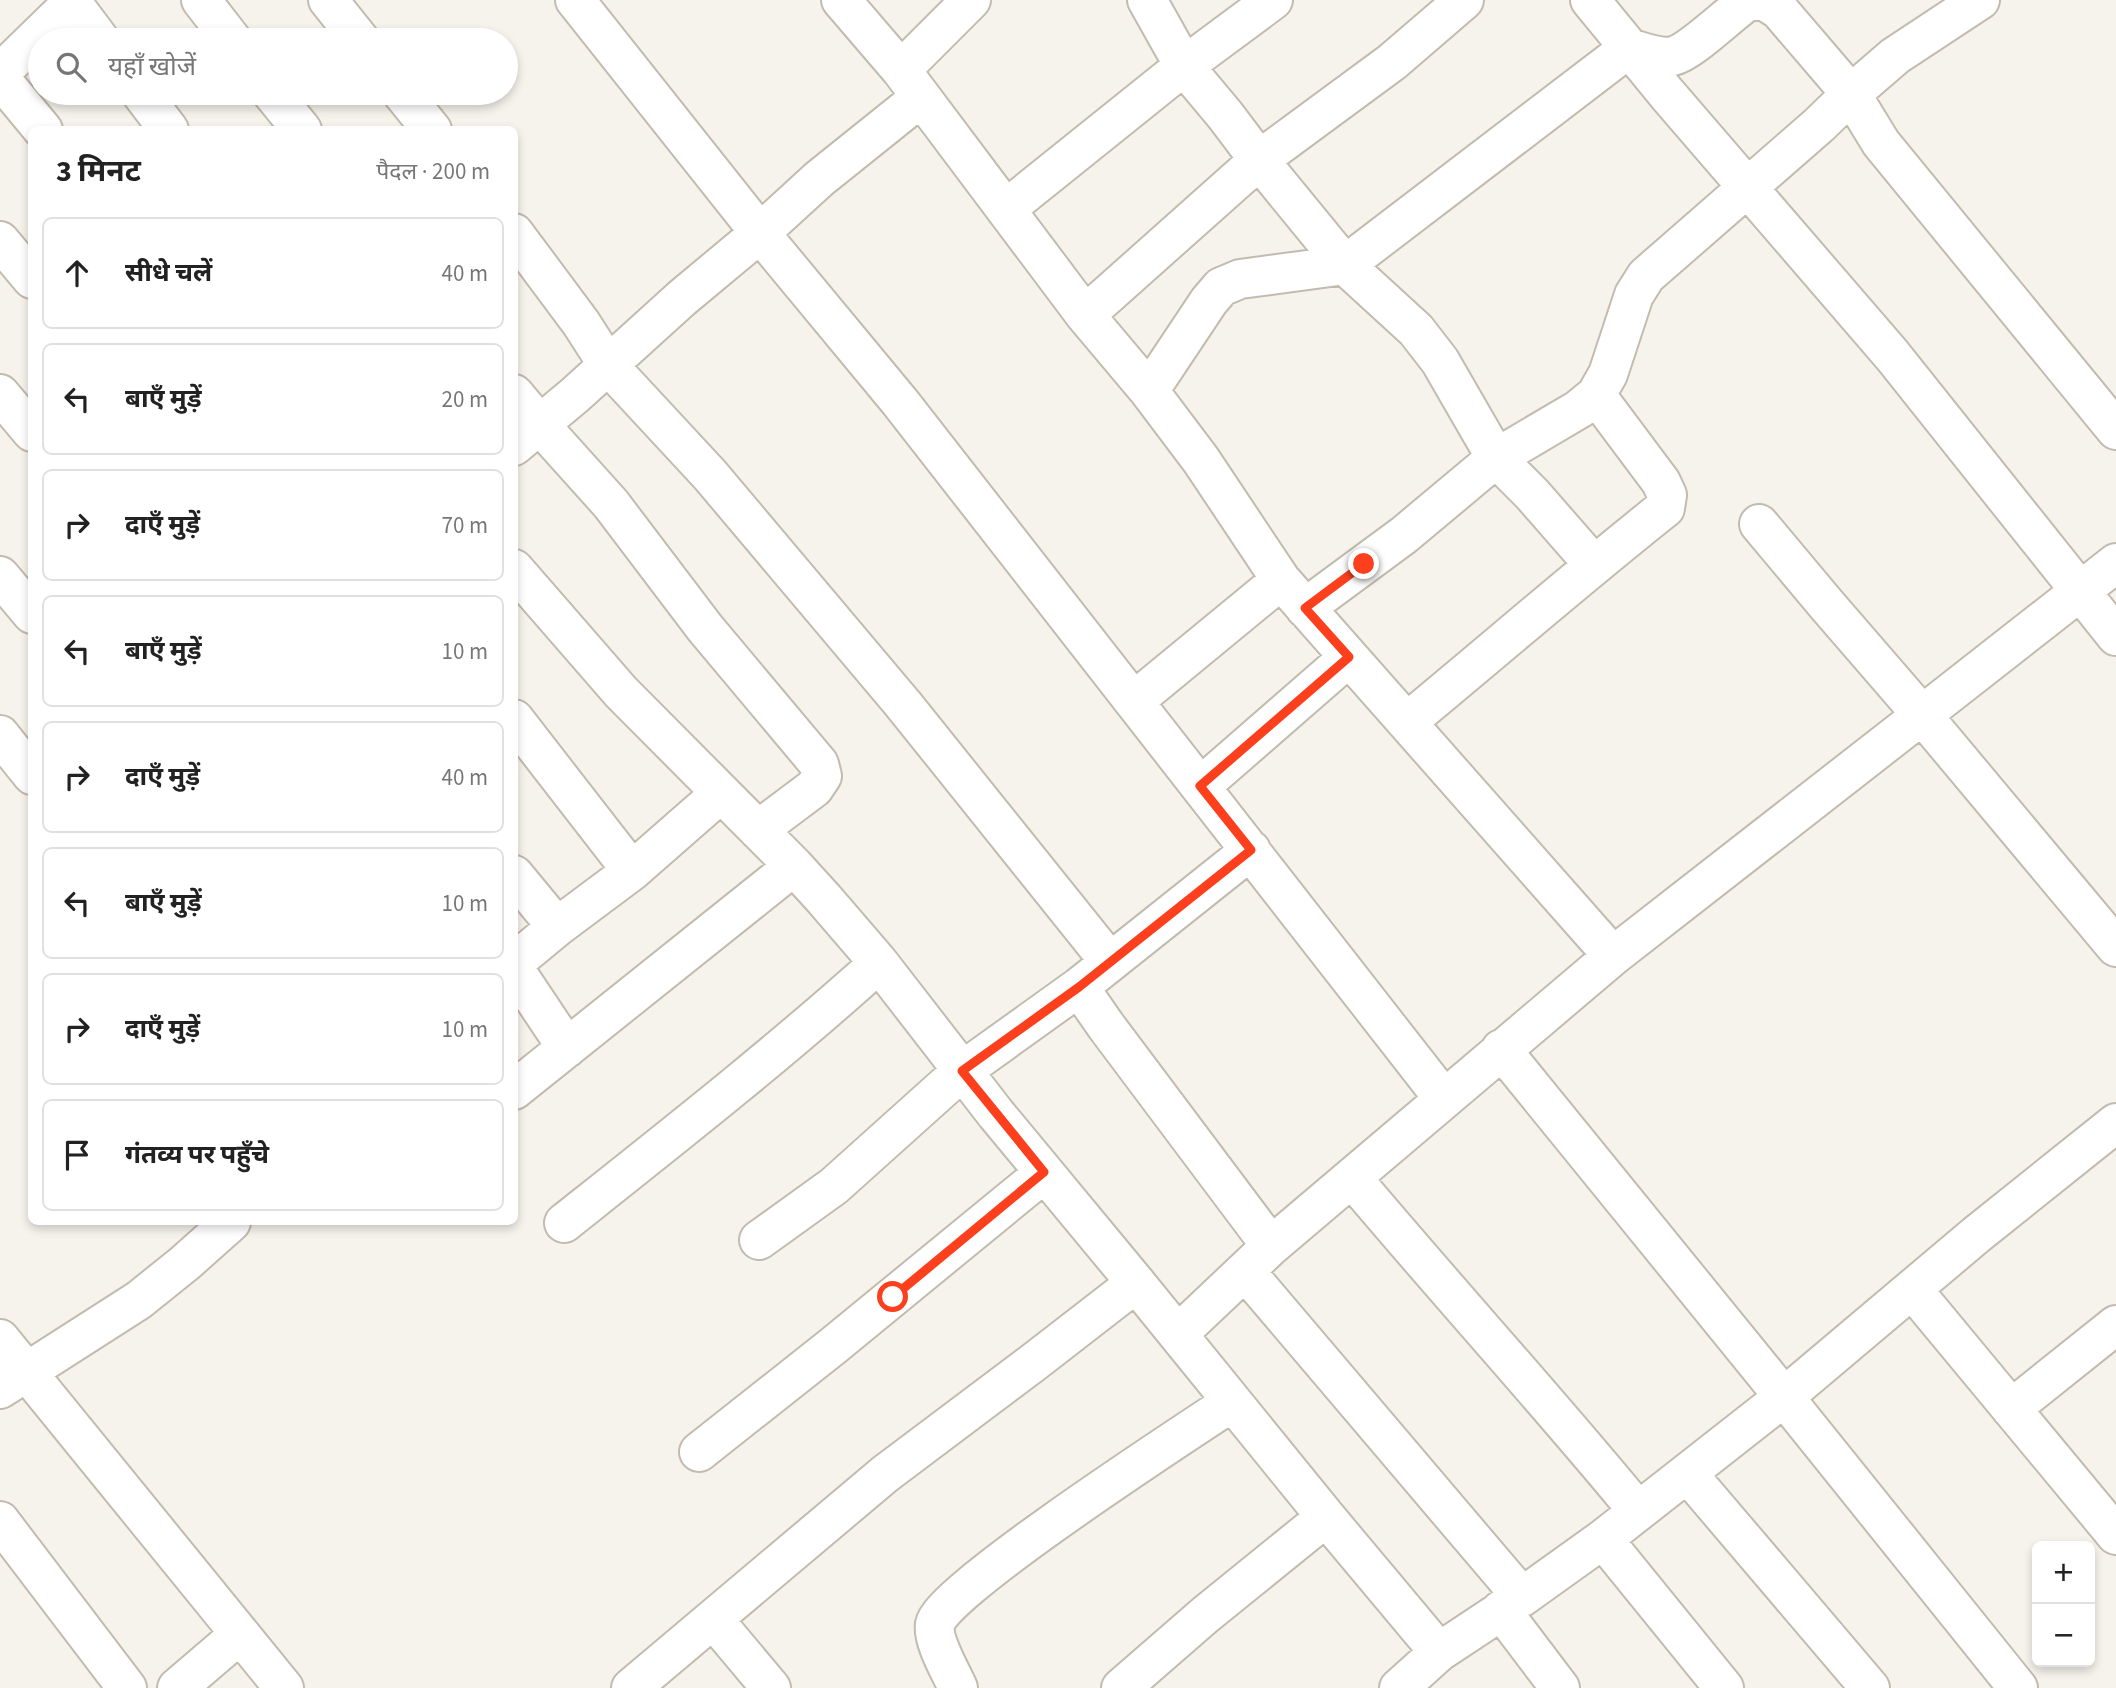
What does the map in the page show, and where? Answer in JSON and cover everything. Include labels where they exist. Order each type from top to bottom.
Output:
[{"type":"street","points":[[201,0],[223,28]]},
{"type":"street","points":[[327,0],[350,28]]},
{"type":"street","points":[[575,0],[760,233],[900,402],[1444,1098]]},
{"type":"street","points":[[841,0],[911,84],[1085,315],[1149,391],[1201,460],[1293,594],[1613,956]]},
{"type":"street","points":[[527,436],[819,179],[911,84],[971,0]]},
{"type":"street","points":[[1147,0],[1184,66],[1345,265],[1416,330],[1440,360],[1496,458],[1532,494],[1594,565]]},
{"type":"street","points":[[1006,209],[1184,66],[1273,0]]},
{"type":"street","points":[[1085,315],[1259,160],[1392,62],[1464,0]]},
{"type":"street","points":[[1590,0],[1892,355],[2116,636]]},
{"type":"street","points":[[1134,701],[1293,594],[1404,535],[1496,458],[1579,409],[1596,395],[1608,374],[1634,295],[1646,276],[1895,56],[1980,0]]},
{"type":"street","points":[[1629,48],[1660,57],[1674,56],[1688,49],[1748,1],[1765,1],[1779,10],[1851,94],[1881,143],[2116,430]]},
{"type":"street","points":[[46,28],[71,2],[91,28]]},
{"type":"street","points":[[28,46],[0,75],[40,126]]},
{"type":"street","points":[[1149,391],[1221,287],[1240,279],[1345,265],[1629,48]]},
{"type":"street","points":[[150,105],[166,126]]},
{"type":"street","points":[[282,105],[299,126]]},
{"type":"street","points":[[412,105],[429,126]]},
{"type":"street","points":[[518,238],[581,323],[608,365],[710,475],[886,683],[1110,962]]},
{"type":"street","points":[[0,241],[28,274]]},
{"type":"street","points":[[0,394],[28,427]]},
{"type":"street","points":[[1407,722],[1665,508],[1667,495],[1661,482],[1596,395]]},
{"type":"street","points":[[518,407],[527,436],[611,504],[705,628],[819,764],[822,776],[814,788],[758,830]]},
{"type":"street","points":[[1759,524],[2116,947]]},
{"type":"street","points":[[1178,1334],[1258,1259],[1613,956],[2116,563]]},
{"type":"street","points":[[518,574],[621,692],[794,866],[879,963],[1044,1172],[1439,1652]]},
{"type":"street","points":[[0,576],[28,609]]},
{"type":"street","points":[[1200,786],[1349,657]]},
{"type":"street","points":[[518,724],[632,871]]},
{"type":"street","points":[[0,735],[28,770]]},
{"type":"street","points":[[518,959],[632,871],[722,793]]},
{"type":"street","points":[[758,1240],[834,1185],[962,1071],[1079,987],[1251,850]]},
{"type":"street","points":[[518,1087],[794,866]]},
{"type":"street","points":[[518,880],[558,927]]},
{"type":"street","points":[[564,1223],[723,1097],[815,1021],[879,963]]},
{"type":"street","points":[[518,974],[567,1048]]},
{"type":"street","points":[[1079,987],[1114,1036],[1258,1259],[1511,1603],[1560,1688]]},
{"type":"street","points":[[1501,1049],[2018,1688]]},
{"type":"street","points":[[1399,1688],[1439,1652],[1603,1539],[1784,1397],[1976,1234],[2116,1123]]},
{"type":"street","points":[[699,1452],[1044,1172]]},
{"type":"street","points":[[1352,1178],[1562,1418],[1639,1511]]},
{"type":"street","points":[[13,1380],[139,1300],[186,1264],[228,1225]]},
{"type":"street","points":[[631,1688],[886,1474],[1136,1283]]},
{"type":"street","points":[[1912,1289],[2116,1535]]},
{"type":"street","points":[[2011,1409],[2116,1325]]},
{"type":"street","points":[[0,1339],[13,1380],[240,1634],[284,1688]]},
{"type":"street","points":[[958,1688],[936,1636],[935,1622],[941,1611],[996,1566],[1091,1496],[1232,1402]]},
{"type":"street","points":[[1687,1473],[1870,1688]]},
{"type":"street","points":[[1121,1688],[1205,1615],[1326,1517]]},
{"type":"street","points":[[0,1521],[127,1688]]},
{"type":"street","points":[[1603,1539],[1724,1688]]},
{"type":"street","points":[[714,1620],[771,1688]]},
{"type":"street","points":[[177,1688],[240,1634]]},
{"type":"route","points":[[893,1297],[1044,1172],[962,1071],[1079,987],[1251,850],[1200,786],[1349,657],[1305,608],[1364,564]]}]
